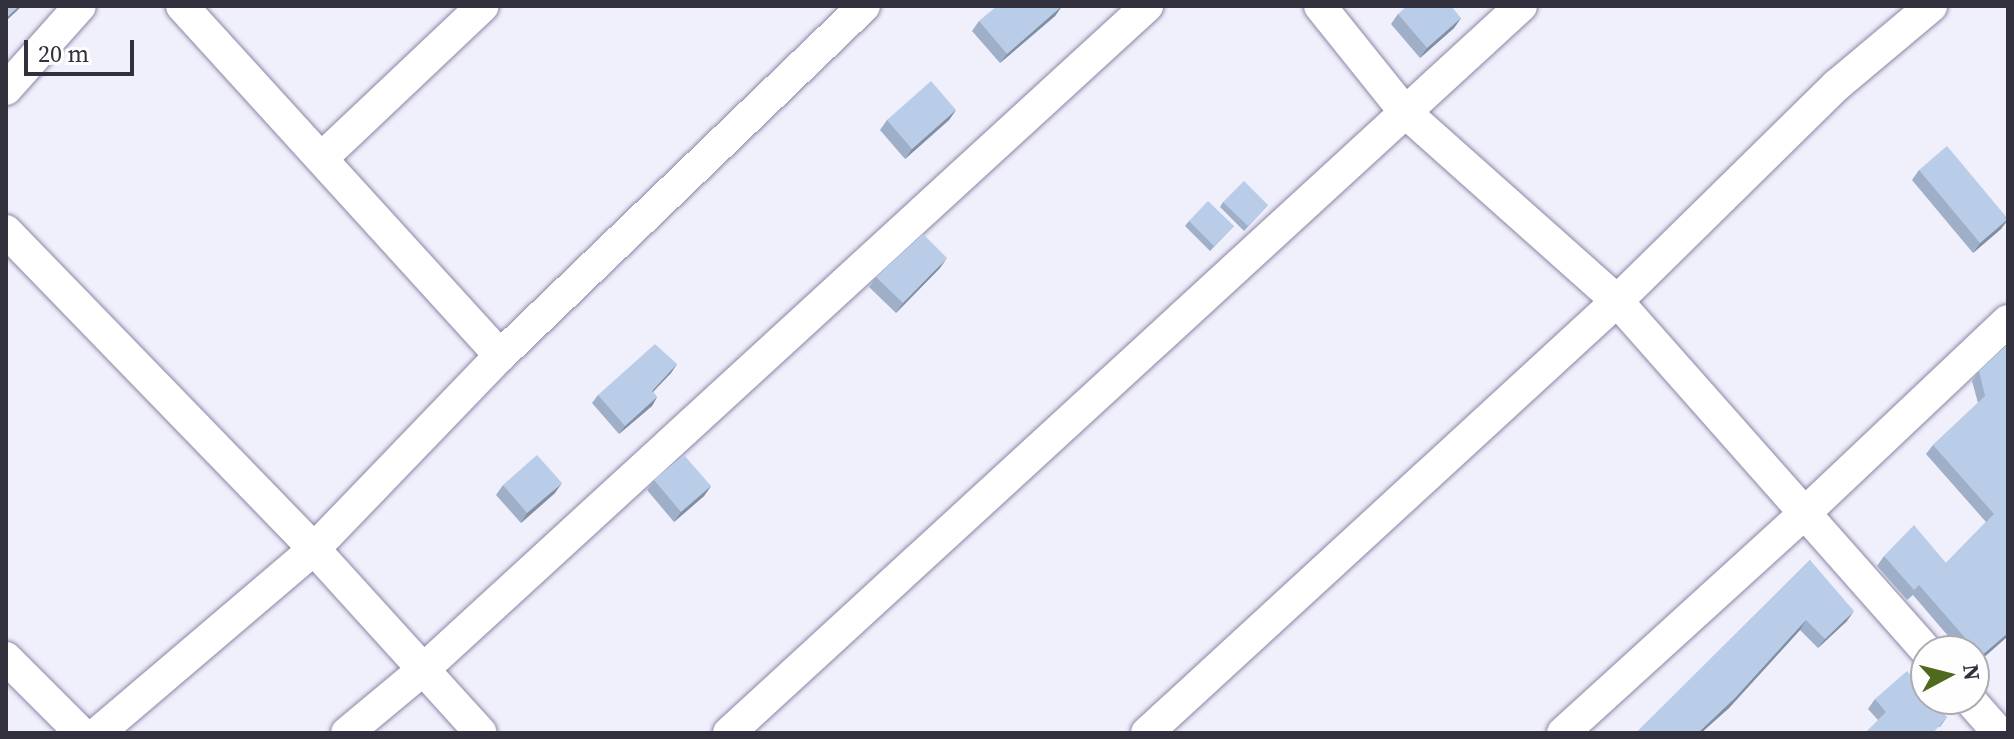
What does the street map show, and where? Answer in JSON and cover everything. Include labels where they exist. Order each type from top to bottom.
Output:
[{"type":"street","points":[[6,89],[80,6]]},
{"type":"street","points":[[182,6],[500,356]]},
{"type":"street","points":[[322,158],[483,6]]},
{"type":"street","points":[[98,733],[314,549],[500,356],[864,6]]},
{"type":"street","points":[[347,733],[425,668],[1147,6]]},
{"type":"street","points":[[1320,6],[1404,111],[1617,301],[1913,635]]},
{"type":"street","points":[[729,733],[1521,6]]},
{"type":"street","points":[[1147,733],[1617,301],[1837,85],[1931,6]]},
{"type":"street","points":[[6,231],[314,549],[481,733]]},
{"type":"street","points":[[1563,733],[1806,512],[2008,321]]},
{"type":"street","points":[[6,658],[81,733]]},
{"type":"street","points":[[1983,715],[1999,733]]},
{"type":"building","points":[[6,6],[19,6],[6,18]]},
{"type":"building","points":[[997,6],[1062,6],[1007,54],[979,21]]},
{"type":"building","points":[[1407,6],[1451,6],[1461,18],[1427,48],[1398,14]]},
{"type":"building","points":[[931,81],[956,110],[912,149],[887,120]]},
{"type":"building","points":[[1947,146],[2008,219],[1980,243],[1919,170]]},
{"type":"building","points":[[1244,181],[1268,205],[1248,226],[1223,202]]},
{"type":"building","points":[[1208,201],[1234,226],[1214,246],[1189,221]]},
{"type":"building","points":[[923,234],[947,258],[903,303],[876,277]]},
{"type":"building","points":[[655,344],[677,364],[652,391],[657,397],[625,426],[598,395]]},
{"type":"building","points":[[2008,344],[2008,633],[1990,648],[1990,635],[1963,635],[1919,585],[1914,590],[1884,556],[1914,525],[1946,563],[1994,514],[1933,445],[1985,396],[1979,371]]},
{"type":"building","points":[[537,455],[562,483],[527,513],[503,485]]},
{"type":"building","points":[[684,455],[711,486],[681,512],[654,480]]},
{"type":"building","points":[[1810,560],[1854,611],[1825,639],[1806,620],[1735,698],[1698,733],[1636,733]]},
{"type":"building","points":[[1907,671],[1910,674],[1910,715],[1947,717],[1933,733],[1865,733],[1886,712],[1875,699]]}]
